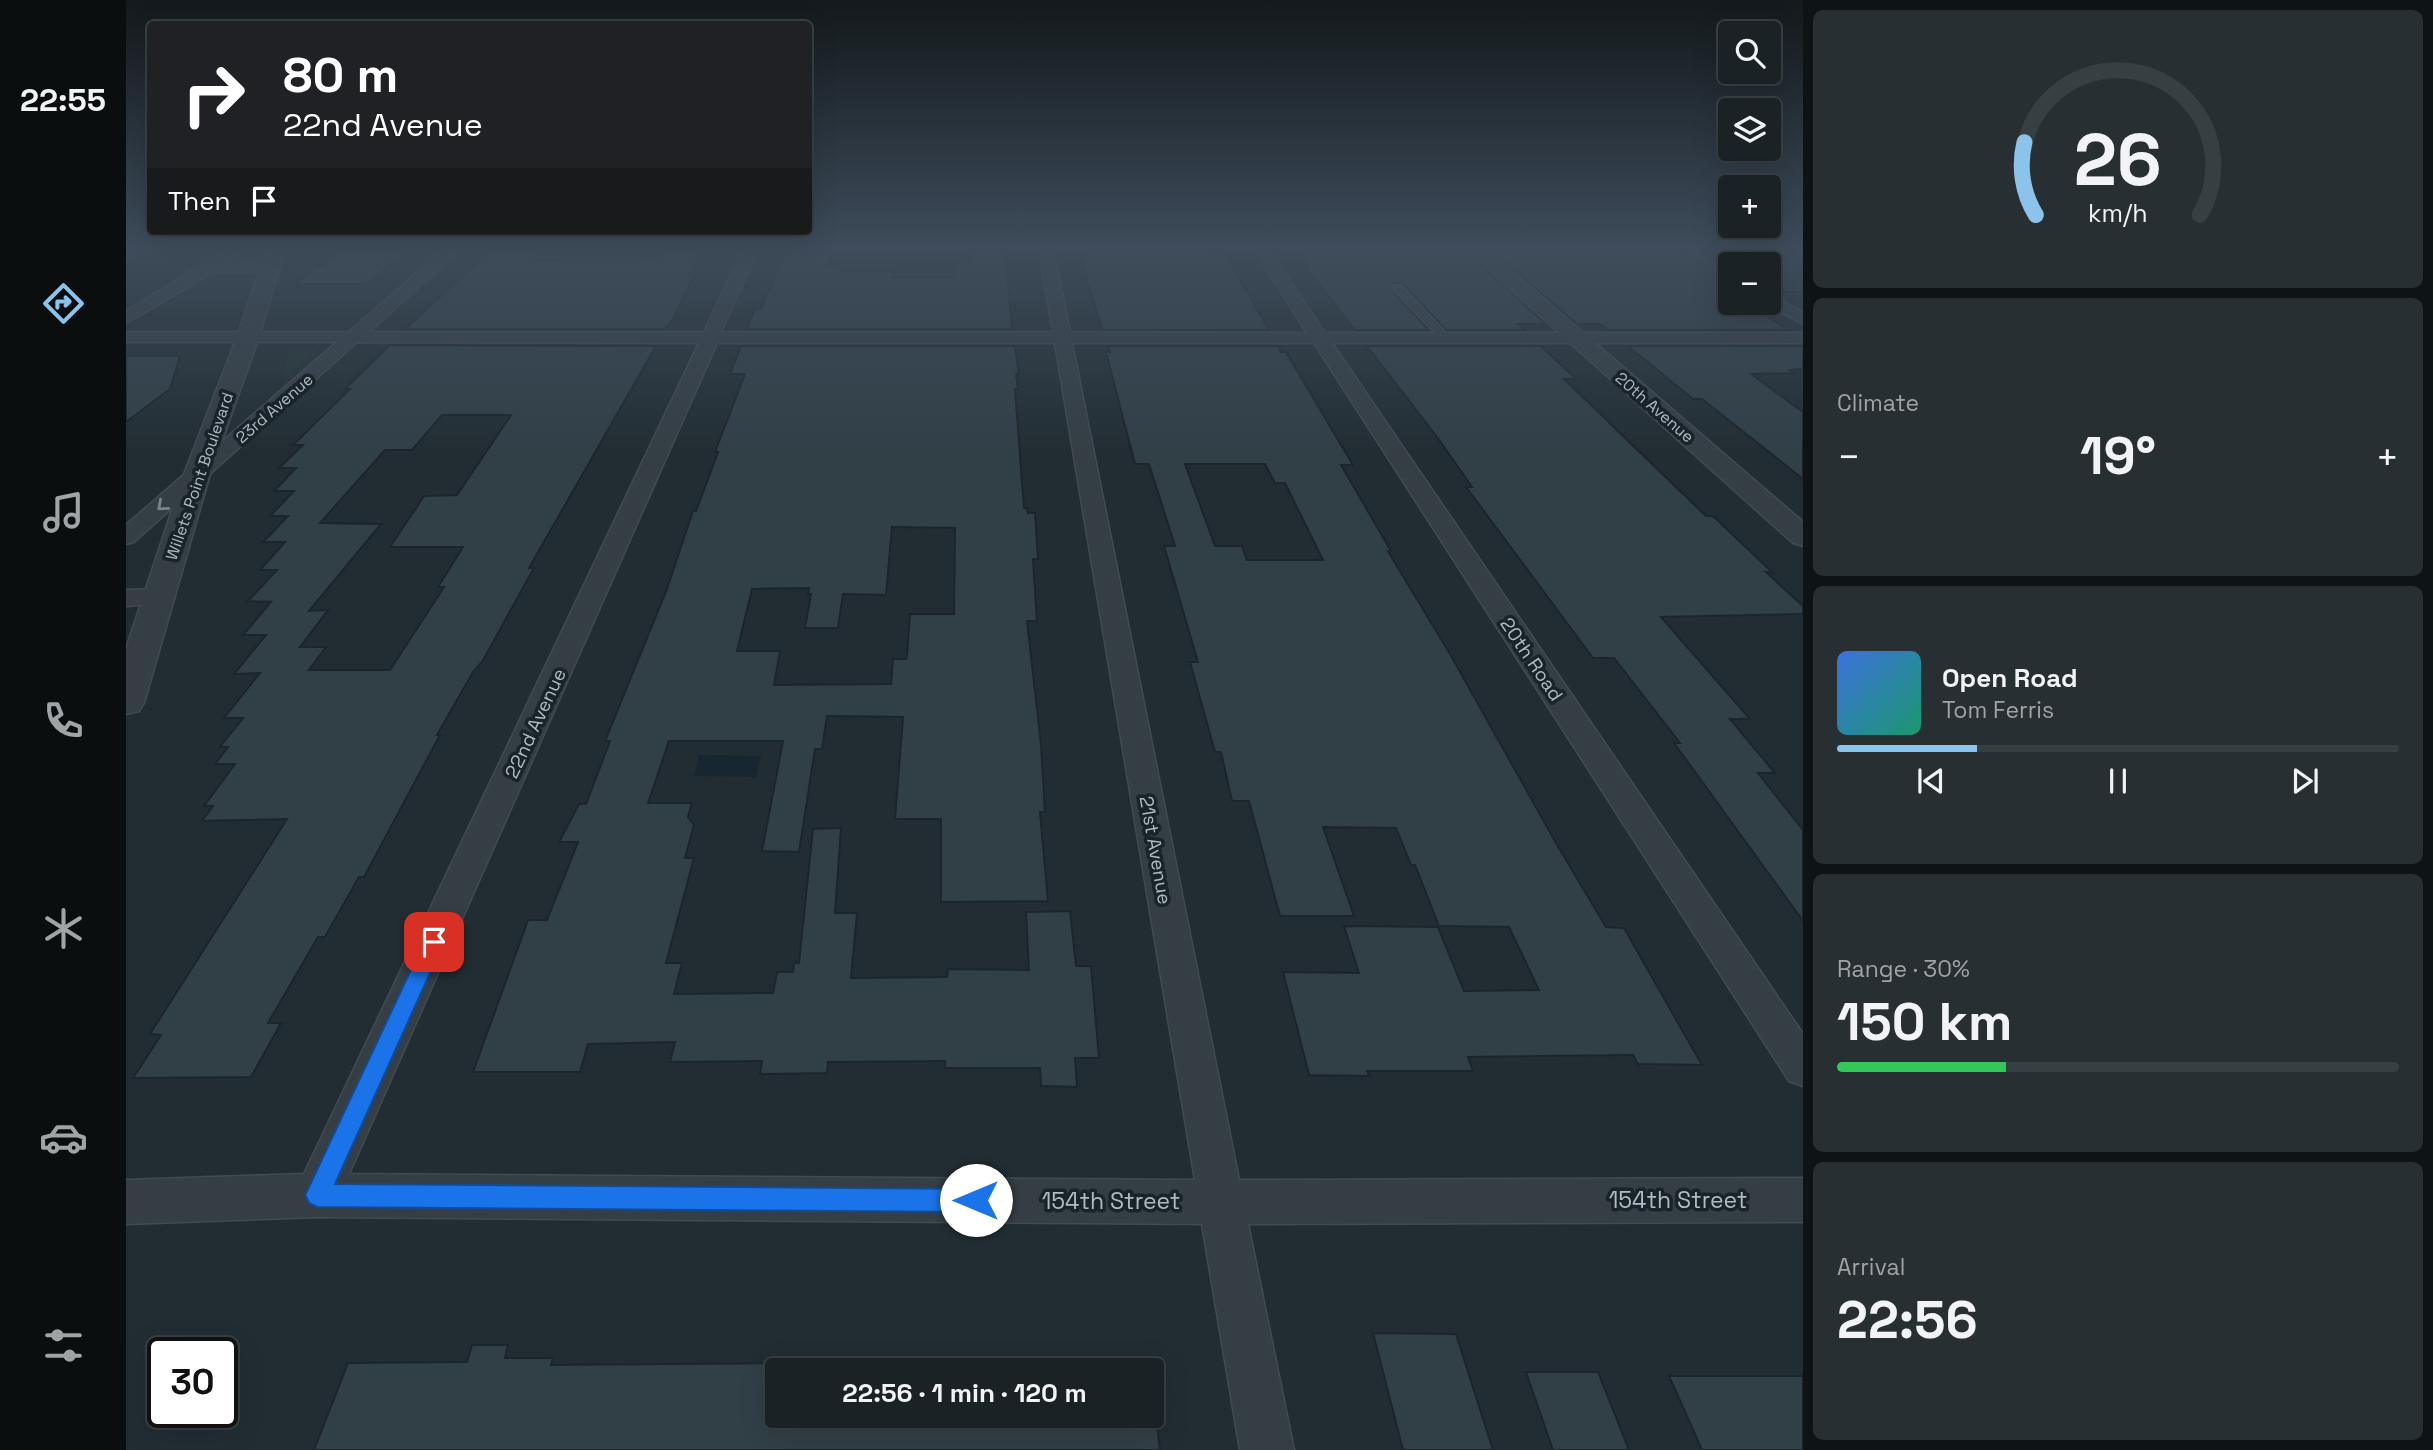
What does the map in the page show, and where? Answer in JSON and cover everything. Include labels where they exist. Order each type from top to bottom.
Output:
[{"type":"street","name":"Willets Point Boulevard","points":[[126,703],[197,474],[254,317]]},
{"type":"street","name":"23rd Avenue","points":[[126,537],[377,317]]},
{"type":"street","name":"22nd Avenue","points":[[317,1195],[721,317]]},
{"type":"street","name":"21st Avenue","points":[[1059,317],[1267,1450]]},
{"type":"street","name":"20th Road","points":[[1305,317],[1803,1068]]},
{"type":"street","name":"20th Avenue","points":[[1553,317],[1803,537]]},
{"type":"street","points":[[126,337],[1803,338]]},
{"type":"street","points":[[126,598],[159,597]]},
{"type":"street","name":"154th Street","points":[[126,1202],[317,1195],[1221,1202],[1803,1200]]},
{"type":"lane","points":[[1425,317],[1446,339]]},
{"type":"shaded area","points":[[289,349],[319,349],[283,378]]},
{"type":"water","points":[[699,755],[761,756],[756,777],[694,776]]},
{"type":"building","points":[[418,317],[674,317],[665,329],[405,329]]},
{"type":"building","points":[[752,317],[1011,317],[1012,329],[747,329]]},
{"type":"building","points":[[1098,317],[1261,317],[1269,330],[1102,330]]},
{"type":"building","points":[[1345,317],[1416,317],[1429,330],[1355,330]]},
{"type":"building","points":[[1434,317],[1538,317],[1546,324],[1518,324],[1525,330],[1446,330]]},
{"type":"building","points":[[1568,317],[1767,317],[1788,330],[1609,330],[1601,324],[1577,324]]},
{"type":"building","points":[[390,345],[656,346],[529,568],[534,568],[482,662],[473,672],[437,735],[440,735],[364,877],[359,877],[325,937],[318,937],[268,1023],[281,1023],[251,1077],[133,1078],[161,1035],[150,1034],[287,819],[202,821],[213,806],[204,806],[235,764],[215,764],[228,747],[220,747],[243,718],[224,718],[260,673],[234,674],[266,635],[243,635],[271,602],[248,601],[277,570],[260,570],[285,542],[263,542],[288,516],[270,516],[294,491],[274,491],[296,468],[279,468],[303,445],[293,445],[350,389],[345,389]],"holes":[[[442,415],[511,415],[457,495],[424,496],[390,547],[463,547],[438,587],[444,587],[390,670],[309,670],[326,647],[300,647],[328,610],[309,611],[381,524],[320,523],[385,450],[412,450]]]},
{"type":"building","points":[[741,346],[1015,346],[1019,374],[1016,374],[1018,389],[1015,389],[1024,508],[1027,508],[1028,513],[1035,513],[1038,559],[1033,559],[1037,621],[1027,621],[1041,744],[1045,812],[1040,812],[1048,901],[941,902],[941,819],[895,819],[903,717],[827,716],[822,749],[815,749],[799,852],[762,851],[783,741],[669,741],[648,803],[692,803],[688,817],[694,825],[685,858],[694,858],[666,963],[682,963],[674,994],[773,993],[777,972],[793,972],[794,963],[799,963],[813,829],[841,828],[835,913],[857,913],[851,978],[947,977],[948,969],[1029,970],[1026,912],[1070,911],[1076,966],[1091,966],[1099,1058],[1075,1058],[1077,1087],[1041,1086],[1040,1068],[945,1068],[945,1061],[828,1062],[827,1073],[760,1074],[762,1061],[670,1062],[675,1042],[588,1044],[580,1072],[473,1072],[528,920],[547,920],[578,842],[559,842],[579,804],[586,804],[610,741],[605,741],[667,589],[693,511],[696,511],[718,452],[715,452],[745,374],[730,374]],"holes":[[[892,527],[955,528],[954,614],[910,614],[907,656],[906,659],[893,659],[891,684],[774,685],[780,651],[737,651],[752,589],[809,588],[808,594],[811,594],[805,628],[838,628],[843,594],[886,595]]]},
{"type":"building","points":[[1108,346],[1278,346],[1281,352],[1286,352],[1353,465],[1341,465],[1391,551],[1388,551],[1450,654],[1556,843],[1606,927],[1624,928],[1702,1065],[1638,1064],[1633,1055],[1468,1057],[1473,1071],[1367,1071],[1369,1076],[1309,1075],[1283,972],[1359,973],[1344,926],[1438,927],[1464,991],[1539,990],[1509,927],[1439,926],[1415,865],[1411,865],[1396,828],[1323,827],[1354,916],[1280,916],[1249,801],[1232,801],[1221,752],[1215,752],[1190,662],[1198,662],[1164,546],[1175,546],[1149,464],[1135,464],[1106,352],[1110,352]],"holes":[[[1185,464],[1265,464],[1275,483],[1285,483],[1323,560],[1247,560],[1242,546],[1215,546]]]},
{"type":"building","points":[[1367,346],[1541,346],[1576,379],[1564,379],[1706,516],[1713,516],[1773,573],[1766,572],[1803,606],[1803,614],[1661,617],[1750,719],[1730,719],[1775,773],[1758,773],[1803,830],[1803,921],[1674,743],[1680,743],[1614,658],[1593,658],[1466,487],[1472,487],[1440,441]]},
{"type":"building","points":[[1628,346],[1803,346],[1803,369],[1790,370],[1795,373],[1751,374],[1803,412],[1803,479],[1702,399],[1693,399]]},
{"type":"building","points":[[126,356],[180,356],[170,389],[126,422]]},
{"type":"building","points":[[1373,1333],[1456,1334],[1493,1450],[1403,1450]]},
{"type":"building","points":[[472,1345],[508,1345],[505,1358],[553,1358],[551,1365],[765,1363],[765,1428],[1157,1428],[1160,1450],[314,1450],[348,1363],[467,1362]]},
{"type":"building","points":[[1526,1372],[1598,1372],[1629,1450],[1553,1450]]},
{"type":"building","points":[[1669,1376],[1803,1376],[1803,1450],[1702,1450]]},
{"type":"route","points":[[434,942],[317,1195],[976,1200]]}]
